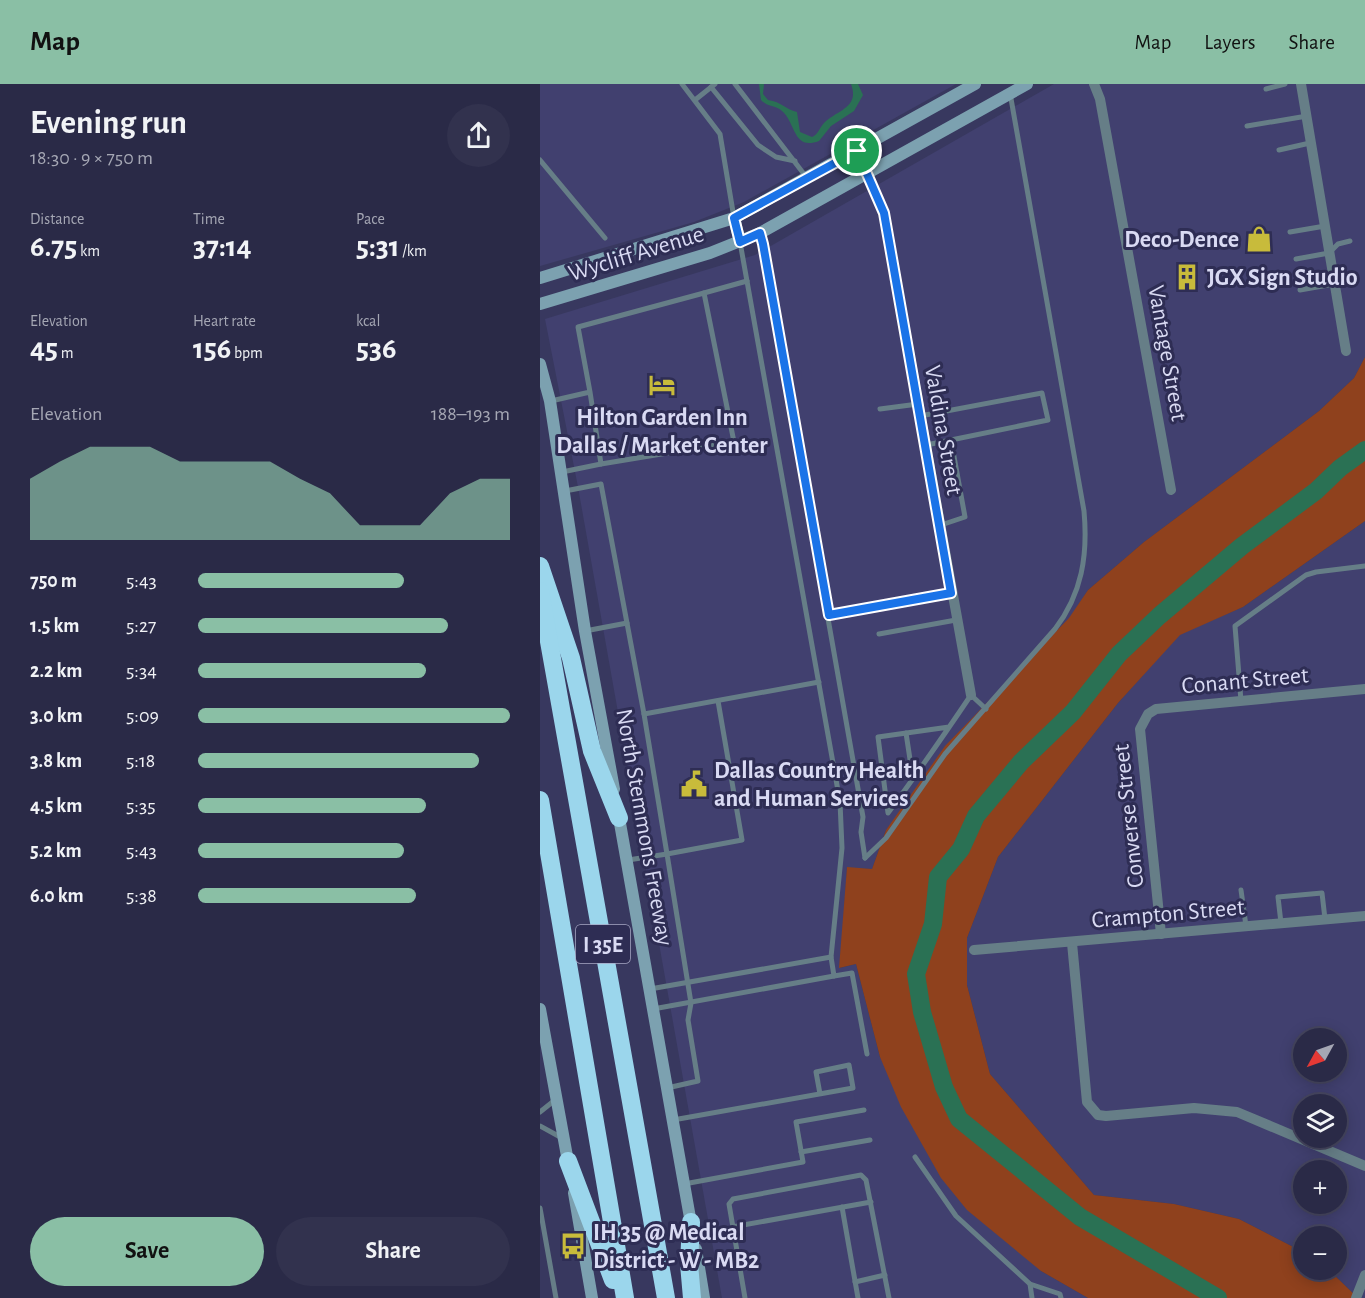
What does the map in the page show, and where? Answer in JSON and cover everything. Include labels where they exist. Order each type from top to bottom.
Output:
[{"type":"highway","points":[[540,566],[571,658],[592,751],[619,818]]},
{"type":"highway","name":"I 35E","points":[[540,591],[666,1298]]},
{"type":"highway","name":"I 35E","points":[[540,800],[625,1298]]},
{"type":"highway","points":[[568,1161],[620,1298]]},
{"type":"highway","points":[[691,1222],[689,1264],[692,1298]]},
{"type":"main road","name":"Wycliff Avenue","points":[[540,278],[734,218],[975,84]]},
{"type":"main road","name":"Wycliff Avenue","points":[[540,304],[740,242],[760,233],[1027,84]]},
{"type":"main road","points":[[857,151],[867,174]]},
{"type":"main road","points":[[734,218],[740,242]]},
{"type":"main road","name":"North Stemmons Freeway","points":[[540,364],[550,401],[585,631],[704,1298]]},
{"type":"main road","points":[[540,1009],[592,1298]]},
{"type":"street","name":"Vantage Street","points":[[1094,84],[1100,99],[1171,490]]},
{"type":"street","points":[[1301,84],[1346,351]]},
{"type":"street","name":"Valdina Street","points":[[867,174],[884,213],[971,695]]},
{"type":"street","name":"Conant Street","points":[[1140,729],[1148,714],[1156,709],[1365,689]]},
{"type":"street","name":"Converse Street","points":[[1140,729],[1161,934]]},
{"type":"street","name":"Crampton Street","points":[[974,950],[1365,916]]},
{"type":"street","points":[[1072,943],[1087,1102],[1098,1115],[1194,1108],[1237,1112],[1365,1166]]},
{"type":"street","points":[[1356,1298],[1365,1275]]},
{"type":"lane","points":[[682,84],[720,134],[734,218]]},
{"type":"lane","points":[[735,84],[807,179]]},
{"type":"lane","points":[[1266,89],[1285,84]]},
{"type":"lane","points":[[694,100],[713,86],[758,145],[776,157],[795,161]]},
{"type":"lane","points":[[760,233],[864,817],[861,832],[865,858],[886,838],[945,754],[1055,629],[1069,610],[1083,568],[1086,538],[1082,500],[1010,93]]},
{"type":"lane","points":[[1247,126],[1307,116]]},
{"type":"lane","points":[[1279,150],[1312,143]]},
{"type":"lane","points":[[540,160],[605,238]]},
{"type":"lane","points":[[1290,232],[1325,226]]},
{"type":"lane","points":[[1296,259],[1329,252],[1338,244],[1350,241]]},
{"type":"lane","points":[[740,242],[842,822],[839,899],[831,957],[834,976]]},
{"type":"lane","points":[[601,464],[578,327],[747,281]]},
{"type":"lane","points":[[1300,290],[1335,284]]},
{"type":"lane","points":[[561,472],[734,442],[704,293]]},
{"type":"lane","points":[[550,401],[590,392]]},
{"type":"lane","points":[[920,416],[1042,393],[1048,420],[925,446]]},
{"type":"lane","points":[[880,409],[918,404]]},
{"type":"lane","points":[[939,525],[964,517],[951,440]]},
{"type":"lane","points":[[564,491],[601,484],[644,714],[691,1003],[688,1020],[698,1081],[667,1088]]},
{"type":"lane","points":[[1241,701],[1235,626],[1306,575],[1365,566]]},
{"type":"lane","points":[[829,615],[951,593]]},
{"type":"lane","points":[[879,634],[956,621]]},
{"type":"lane","points":[[585,631],[627,623]]},
{"type":"lane","points":[[644,714],[819,682]]},
{"type":"lane","points":[[949,727],[878,737],[888,813],[913,779],[949,727],[971,695],[986,709]]},
{"type":"lane","points":[[626,861],[742,840],[718,701]]},
{"type":"lane","points":[[906,733],[913,779]]},
{"type":"lane","points":[[1241,890],[1246,926]]},
{"type":"lane","points":[[1281,923],[1278,897],[1322,893],[1325,919]]},
{"type":"lane","points":[[650,989],[831,957]]},
{"type":"lane","points":[[653,1010],[852,973],[867,1054]]},
{"type":"lane","points":[[673,1120],[820,1094],[853,1088],[849,1065],[816,1072],[820,1094]]},
{"type":"lane","points":[[540,1112],[557,1099]]},
{"type":"lane","points":[[684,1184],[803,1162],[796,1122],[864,1110]]},
{"type":"lane","points":[[540,1126],[564,1139]]},
{"type":"lane","points":[[801,1152],[870,1140]]},
{"type":"lane","points":[[915,1157],[956,1216],[1030,1284],[1060,1294],[1061,1298]]},
{"type":"lane","points":[[745,1298],[729,1204],[733,1198],[861,1175],[866,1180],[889,1298]]},
{"type":"lane","points":[[732,1227],[871,1202]]},
{"type":"lane","points":[[842,1207],[858,1298]]},
{"type":"lane","points":[[540,1210],[556,1298]]},
{"type":"lane","points":[[855,1282],[885,1275]]},
{"type":"lane","points":[[1030,1284],[1032,1298]]},
{"type":"shaded area","points":[[540,84],[956,84],[744,202],[694,222],[540,266]]},
{"type":"shaded area","points":[[759,84],[764,84],[763,94],[768,100],[797,112],[800,132],[812,137],[824,123],[850,103],[853,92],[851,84],[858,84],[863,95],[854,111],[831,126],[819,141],[811,143],[800,139],[782,111],[761,100]]},
{"type":"shaded area","points":[[1054,84],[1365,84],[1365,357],[1354,378],[1319,411],[1144,542],[1088,590],[1070,618],[886,830],[872,869],[847,868],[840,968],[856,964],[880,1057],[1041,1271],[1088,1298],[722,1298],[578,487],[545,319],[755,255]]},
{"type":"shaded area","points":[[1365,357],[1365,521],[1243,607],[1180,635],[1118,703],[998,857],[967,938],[967,985],[990,1074],[1094,1195],[1174,1204],[1239,1219],[1293,1247],[1293,1280],[1339,1280],[1358,1298],[1088,1298],[1041,1271],[967,1210],[941,1178],[901,1107],[880,1057],[856,964],[839,968],[847,867],[872,869],[886,830],[945,746],[1069,618],[1088,590],[1144,542],[1319,411],[1354,378]]},
{"type":"shaded area","points":[[1365,521],[1365,1298],[1358,1298],[1339,1280],[1347,1280],[1347,1226],[1293,1226],[1293,1247],[1239,1219],[1174,1204],[1094,1195],[990,1074],[967,985],[967,938],[998,857],[1118,703],[1180,634],[1243,607]]},
{"type":"waterway","points":[[1218,1298],[1080,1217],[959,1119],[944,1087],[922,1012],[916,974],[933,924],[938,877],[961,849],[976,816],[1021,762],[1073,712],[1119,654],[1159,616],[1242,546],[1316,491],[1340,468],[1365,450]]},
{"type":"place","name":"Deco-Dence","points":[[1259,239]]},
{"type":"place","name":"JGX Sign Studio","points":[[1187,277]]},
{"type":"place","name":"Hilton Garden Inn Dallas / Market Center","points":[[662,385]]},
{"type":"place","name":"Dallas Country Health and Human Services","points":[[694,784]]},
{"type":"place","name":"IH 35 @ Medical District - W - MB2","points":[[573,1246]]},
{"type":"route","points":[[857,151],[884,213],[951,593],[829,615],[763,244],[760,233],[740,242],[734,218],[786,192],[857,151]]}]
